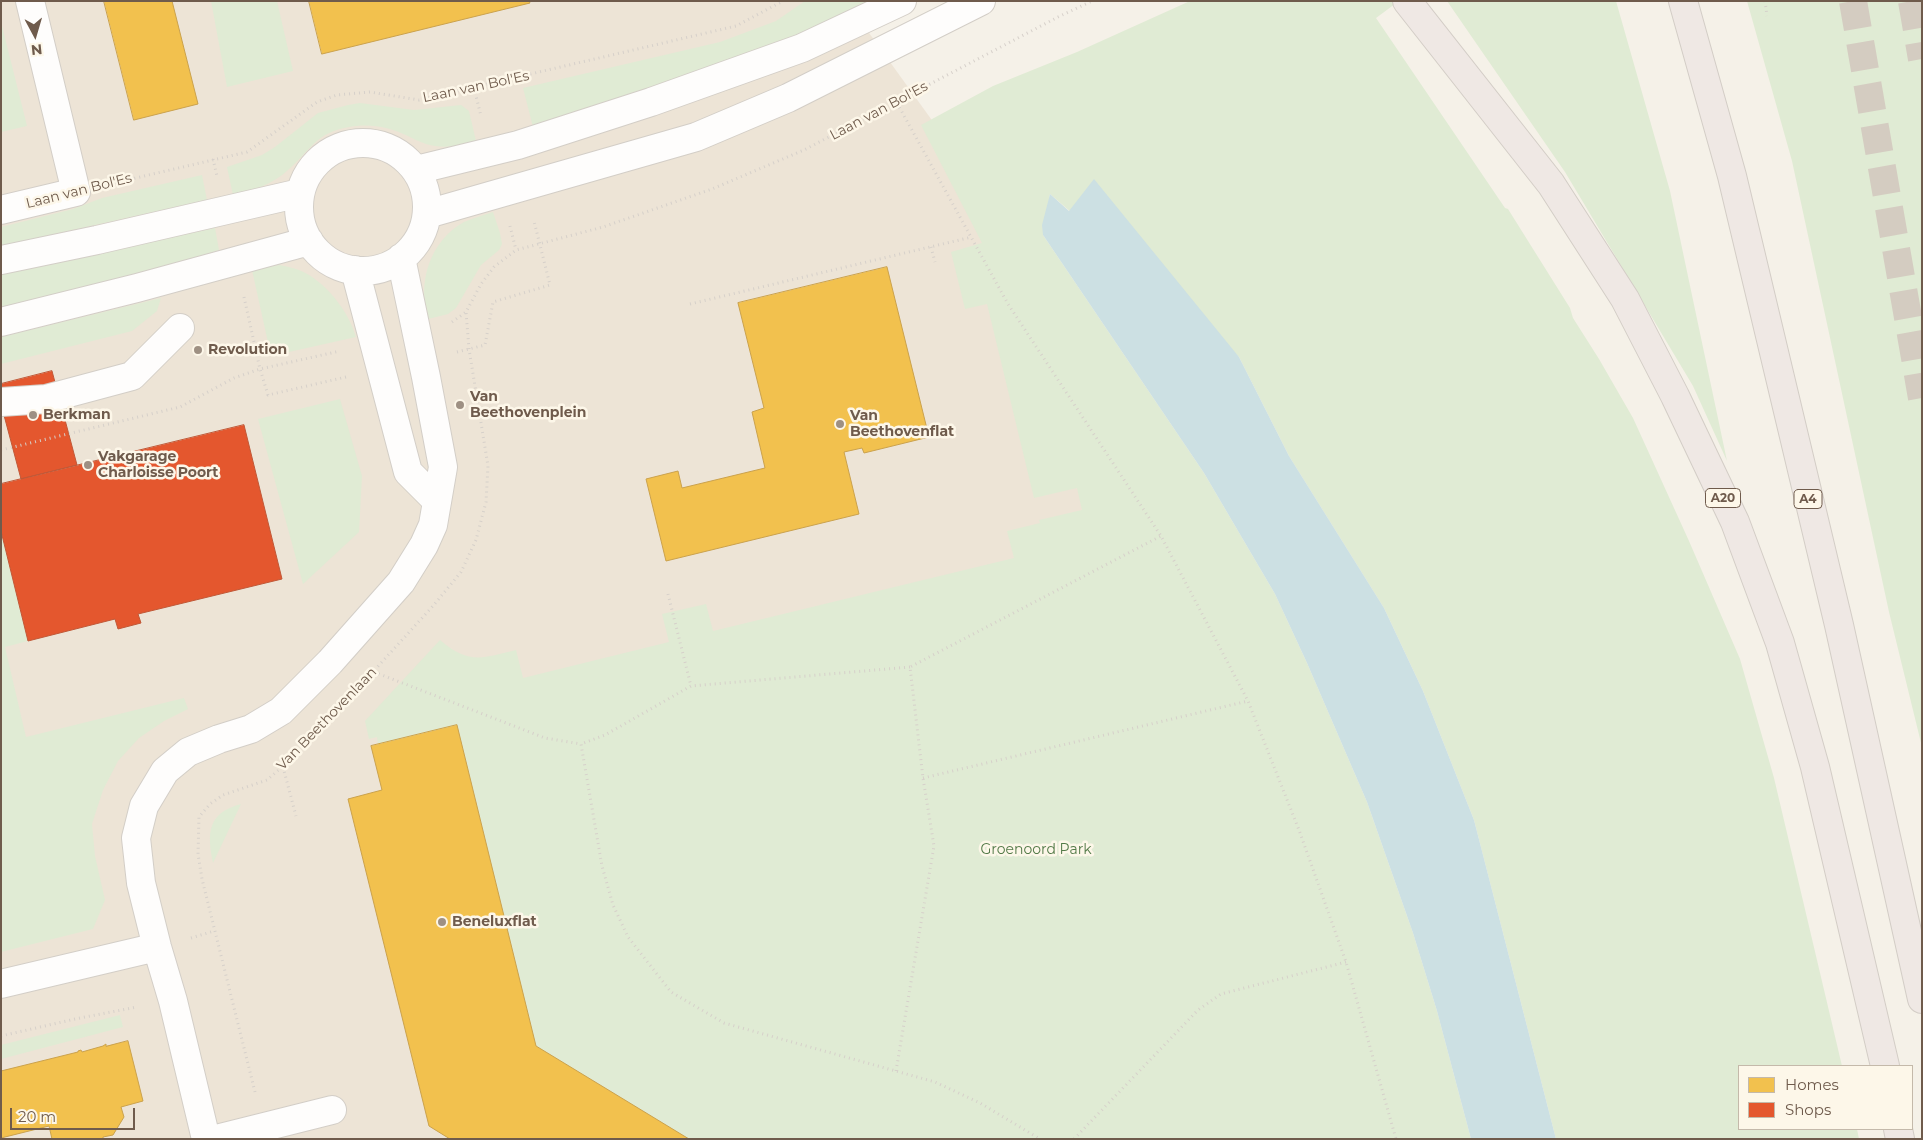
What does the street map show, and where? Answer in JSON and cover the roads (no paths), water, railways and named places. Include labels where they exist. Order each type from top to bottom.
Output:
[{"type":"highway","name":"A20","points":[[1408,1],[1551,184],[1625,299],[1675,396],[1735,522],[1780,644],[1815,767],[1885,1065]]},
{"type":"highway","name":"A4","points":[[1683,1],[1734,185],[1838,626],[1922,999]]},
{"type":"street","name":"Laan van Bol'Es","points":[[1,210],[76,192],[30,1]]},
{"type":"street","points":[[416,170],[518,146],[650,102],[802,48],[902,1]]},
{"type":"street","points":[[427,214],[696,136],[788,98],[981,1]]},
{"type":"street","points":[[369,143],[387,147],[403,157],[416,170],[423,184],[427,214],[424,227],[418,238],[401,258],[386,266],[371,270],[355,270],[336,265],[321,255],[309,241],[302,226],[299,209],[300,193],[307,175],[318,161],[334,150],[351,144],[369,143]]},
{"type":"street","points":[[1,260],[300,193]]},
{"type":"street","points":[[1,322],[137,288],[309,241]]},
{"type":"street","points":[[206,1139],[173,1000],[141,883],[136,838],[144,806],[164,771],[188,752],[219,739],[251,729],[281,711],[330,662],[401,582],[424,546],[433,525],[443,467],[401,258]]},
{"type":"street","points":[[355,270],[408,472],[437,502]]},
{"type":"street","points":[[1,402],[46,399],[132,376],[180,328]]},
{"type":"street","points":[[1,984],[157,947]]},
{"type":"street","points":[[216,1139],[332,1110]]},
{"type":"tunnel","points":[[1853,1],[1922,398]]},
{"type":"tunnel","points":[[1912,1],[1922,59]]},
{"type":"place","name":"Revolution","points":[[198,350]]},
{"type":"place","name":"Van Beethovenplein","points":[[460,405]]},
{"type":"place","name":"Berkman","points":[[33,415]]},
{"type":"place","name":"Van Beethovenflat","points":[[840,424]]},
{"type":"place","name":"Vakgarage Charloisse Poort","points":[[88,465]]},
{"type":"place","name":"Beneluxflat","points":[[442,922]]},
{"type":"park label","name":"Groenoord Park","points":[[1036,850]]}]
